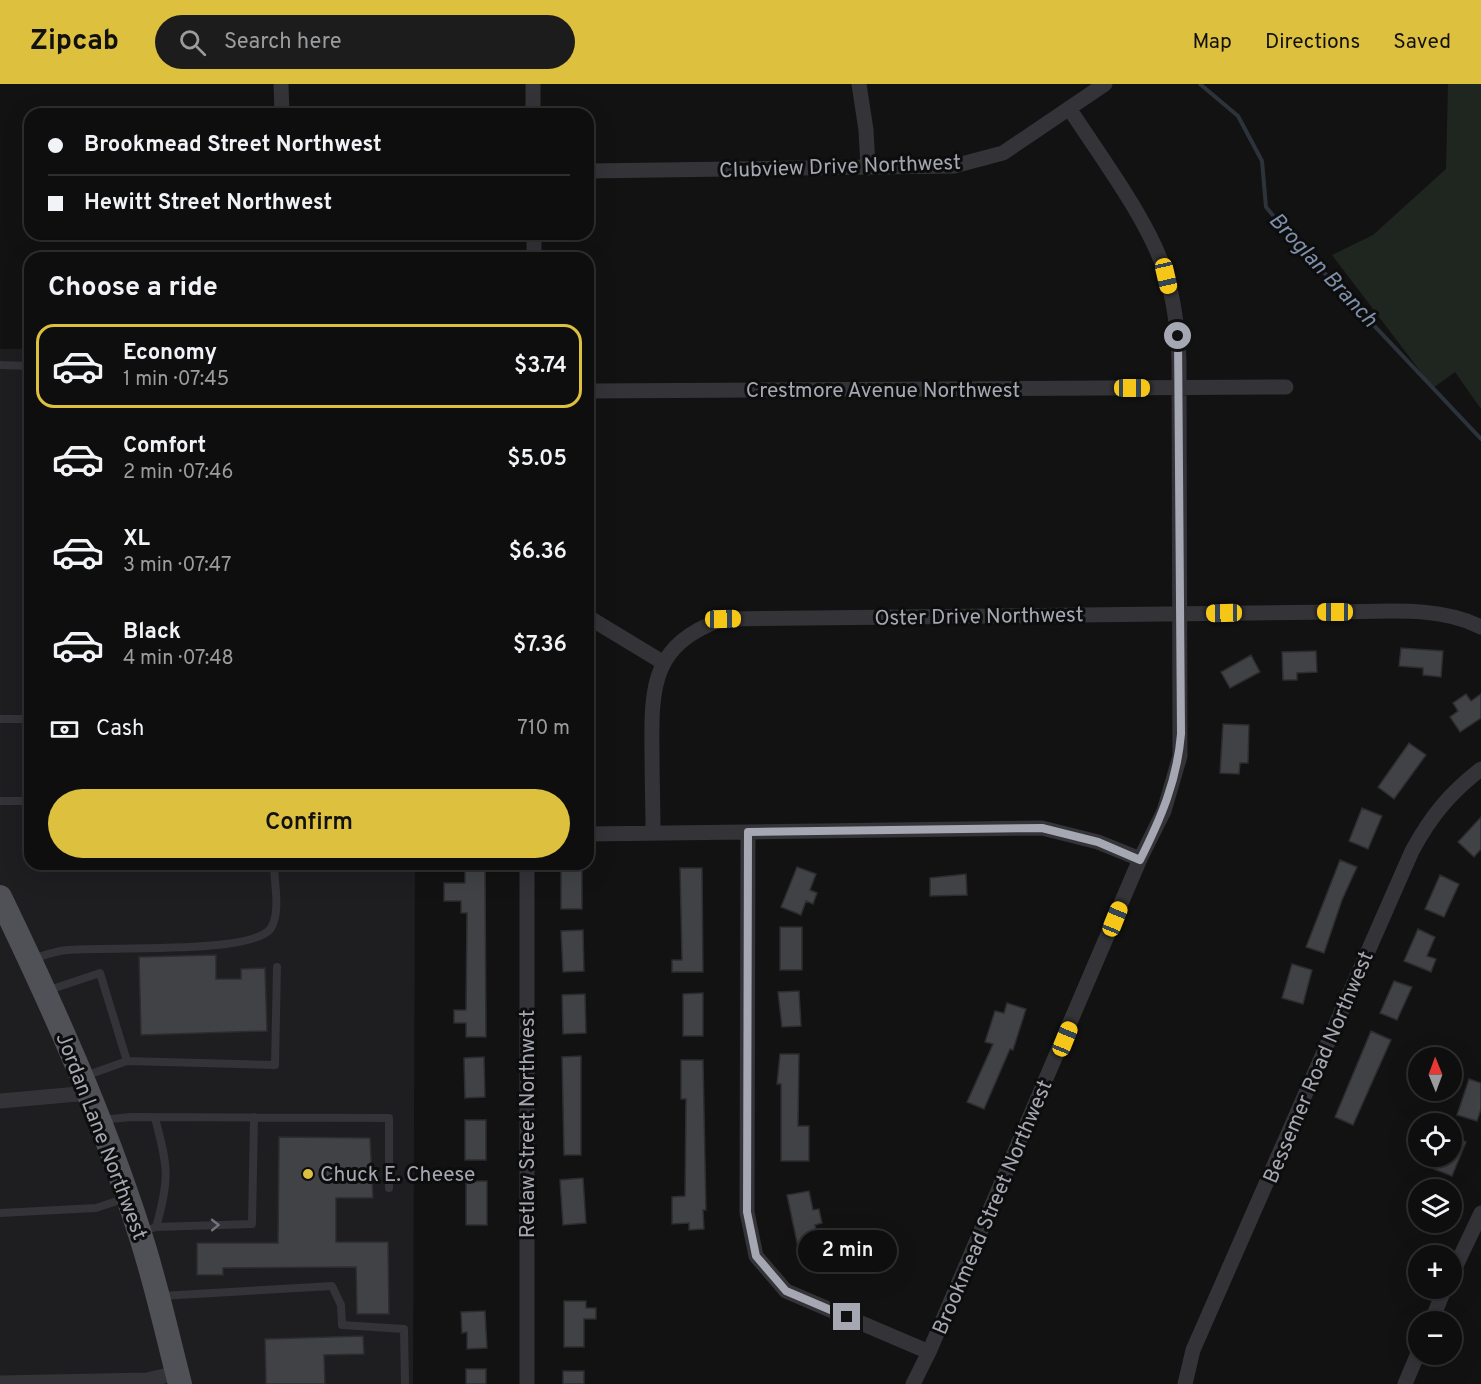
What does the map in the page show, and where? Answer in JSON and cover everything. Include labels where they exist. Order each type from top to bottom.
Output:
[{"type":"main road","name":"Jordan Lane Northwest","points":[[0,897],[45,991],[86,1085],[127,1197],[148,1229],[156,1297],[178,1379]]},
{"type":"street","points":[[281,84],[282,108]]},
{"type":"street","points":[[533,84],[534,108]]},
{"type":"street","points":[[859,84],[867,130],[868,168]]},
{"type":"street","name":"Clubview Drive Northwest","points":[[594,171],[954,166],[1003,153],[1105,84]]},
{"type":"street","name":"Brookmead Street Northwest","points":[[913,1384],[929,1352],[1140,860],[1164,812],[1179,756],[1179,387],[1178,336],[1174,310],[1158,254],[1119,183],[1069,108]]},
{"type":"street","name":"Crestmore Avenue Northwest","points":[[594,391],[1286,387]]},
{"type":"street","name":"Oster Drive Northwest","points":[[653,833],[651,716],[654,686],[664,663],[684,637],[700,627],[723,619],[1180,613],[1420,613],[1450,616],[1481,627]]},
{"type":"street","points":[[594,621],[664,663]]},
{"type":"street","name":"Bessemer Road Northwest","points":[[1185,1384],[1193,1350],[1412,851],[1430,818],[1442,803],[1481,769]]},
{"type":"street","points":[[594,834],[1042,828],[1098,842],[1140,860]]},
{"type":"street","points":[[748,832],[747,1212],[756,1256],[786,1291],[929,1352]]},
{"type":"street","name":"Retlaw Street Northwest","points":[[526,870],[527,1384]]},
{"type":"street","points":[[0,1101],[86,1085]]},
{"type":"street","points":[[1462,1253],[1481,1213]]},
{"type":"street","points":[[1406,1384],[1413,1365]]},
{"type":"street","points":[[0,1383],[178,1379]]},
{"type":"lane","points":[[0,365],[24,366]]},
{"type":"lane","points":[[0,719],[24,719]]},
{"type":"lane","points":[[0,801],[24,801]]},
{"type":"lane","points":[[30,959],[67,950],[147,949],[244,942],[260,938],[271,928],[275,910],[274,870]]},
{"type":"lane","points":[[86,1085],[128,1061],[275,1065],[277,967]]},
{"type":"lane","points":[[45,991],[100,973],[128,1061]]},
{"type":"lane","points":[[100,1120],[130,1117],[389,1118],[389,1188]]},
{"type":"lane","points":[[155,1118],[166,1156],[167,1190],[148,1229],[252,1224],[254,1118]]},
{"type":"lane","points":[[0,1213],[96,1208],[127,1197]]},
{"type":"lane","points":[[156,1297],[332,1286],[341,1305],[342,1325],[404,1329],[405,1384]]},
{"type":"shaded area","points":[[1448,84],[1481,84],[1481,409],[1455,372],[1433,388],[1332,255],[1373,235],[1446,169]]},
{"type":"shaded area","points":[[0,349],[24,349],[24,870],[415,870],[413,1384],[0,1384]]},
{"type":"building","points":[[1401,648],[1443,651],[1441,677],[1423,675],[1423,668],[1399,666]]},
{"type":"building","points":[[1316,651],[1317,672],[1297,673],[1297,680],[1283,680],[1282,652]]},
{"type":"building","points":[[1251,655],[1260,672],[1230,688],[1221,672]]},
{"type":"building","points":[[1466,694],[1471,701],[1481,694],[1481,718],[1460,732],[1450,717],[1458,711],[1453,703]]},
{"type":"building","points":[[1223,724],[1249,725],[1248,763],[1240,763],[1239,774],[1220,773]]},
{"type":"building","points":[[1409,743],[1426,755],[1394,799],[1378,787]]},
{"type":"building","points":[[1362,808],[1382,816],[1368,849],[1349,841]]},
{"type":"building","points":[[1481,817],[1481,849],[1474,857],[1458,842]]},
{"type":"building","points":[[1340,860],[1357,867],[1342,900],[1324,953],[1306,947]]},
{"type":"building","points":[[797,867],[816,874],[810,890],[817,893],[813,904],[806,901],[801,915],[781,907]]},
{"type":"building","points":[[680,868],[702,868],[703,972],[672,972],[672,960],[682,960]]},
{"type":"building","points":[[561,870],[582,870],[582,909],[561,909]]},
{"type":"building","points":[[465,871],[485,871],[486,1037],[466,1037],[466,1023],[454,1023],[454,1010],[466,1010],[467,913],[461,913],[461,901],[444,901],[444,883],[465,883]]},
{"type":"building","points":[[966,874],[967,895],[930,896],[930,878]]},
{"type":"building","points":[[1440,875],[1459,884],[1444,917],[1425,909]]},
{"type":"building","points":[[780,927],[802,927],[802,970],[780,970]]},
{"type":"building","points":[[1418,929],[1435,937],[1427,956],[1436,959],[1431,972],[1404,961]]},
{"type":"building","points":[[583,930],[584,971],[563,972],[561,931]]},
{"type":"building","points":[[216,955],[216,979],[241,979],[241,969],[265,968],[267,1031],[141,1035],[139,957]]},
{"type":"building","points":[[1292,964],[1312,970],[1303,1004],[1282,998]]},
{"type":"building","points":[[1394,981],[1412,987],[1397,1020],[1380,1013]]},
{"type":"building","points":[[799,991],[801,1026],[782,1027],[778,992]]},
{"type":"building","points":[[703,993],[703,1036],[683,1036],[683,994]]},
{"type":"building","points":[[585,994],[586,1033],[563,1034],[562,995]]},
{"type":"building","points":[[1007,1003],[1026,1009],[1013,1050],[1010,1049],[984,1109],[967,1102],[993,1044],[985,1042],[995,1011],[1004,1013]]},
{"type":"building","points":[[1371,1031],[1391,1040],[1353,1125],[1335,1117]]},
{"type":"building","points":[[780,1054],[799,1054],[798,1126],[809,1126],[809,1161],[781,1161],[781,1084],[777,1084]]},
{"type":"building","points":[[581,1056],[581,1155],[564,1155],[562,1057]]},
{"type":"building","points":[[484,1057],[485,1097],[465,1098],[464,1058]]},
{"type":"building","points":[[681,1060],[703,1060],[706,1210],[703,1210],[704,1229],[689,1230],[689,1223],[672,1224],[672,1197],[685,1196],[686,1099],[681,1099]]},
{"type":"building","points":[[1469,1079],[1481,1083],[1481,1109],[1477,1121],[1458,1113]]},
{"type":"building","points":[[465,1120],[486,1120],[486,1160],[465,1160]]},
{"type":"building","points":[[279,1137],[370,1138],[373,1198],[336,1198],[336,1242],[388,1242],[389,1314],[357,1314],[356,1267],[223,1268],[223,1275],[197,1275],[197,1243],[278,1243]]},
{"type":"building","points":[[1435,1167],[1456,1167],[1452,1176],[1434,1169]]},
{"type":"building","points":[[583,1178],[586,1223],[563,1225],[560,1180]]},
{"type":"building","points":[[466,1181],[487,1181],[487,1225],[466,1225]]},
{"type":"building","points":[[809,1191],[813,1210],[819,1209],[822,1223],[815,1225],[819,1242],[798,1247],[787,1195]]},
{"type":"building","points":[[564,1301],[586,1301],[586,1308],[596,1308],[596,1319],[584,1319],[584,1347],[564,1347]]},
{"type":"building","points":[[485,1311],[487,1348],[467,1349],[467,1332],[462,1333],[461,1312]]},
{"type":"building","points":[[363,1336],[364,1354],[324,1355],[325,1384],[266,1384],[265,1339]]},
{"type":"building","points":[[466,1369],[486,1369],[486,1384],[466,1384]]},
{"type":"building","points":[[563,1371],[584,1371],[584,1384],[563,1384]]},
{"type":"waterway","name":"Broglan Branch","points":[[1200,84],[1238,116],[1262,161],[1266,207],[1298,245],[1481,439]]},
{"type":"place","name":"Chuck E. Cheese","points":[[308,1174]]},
{"type":"route","points":[[847,1317],[786,1291],[756,1256],[747,1212],[748,832],[1042,828],[1066,832],[1098,842],[1140,860],[1164,812],[1179,756],[1181,734],[1178,336]]}]
